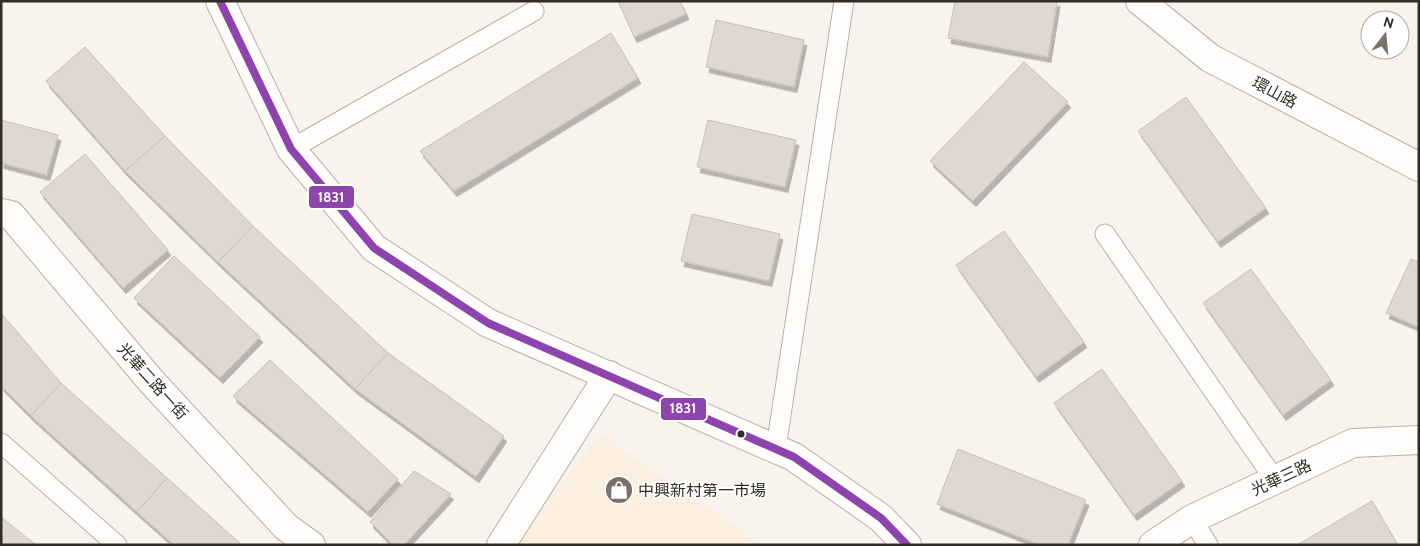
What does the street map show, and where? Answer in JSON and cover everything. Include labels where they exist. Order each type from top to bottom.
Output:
[{"type":"street","points":[[220,1],[292,149],[374,248],[488,323],[794,456],[880,518],[907,545]]},
{"type":"street","name":"環山路","points":[[1140,1],[1210,58],[1419,167]]},
{"type":"street","name":"光華二路一街","points":[[1,213],[11,215],[152,382],[286,527],[312,545]]},
{"type":"street","points":[[501,545],[609,375]]},
{"type":"street","name":"光華三路","points":[[1153,545],[1192,518],[1353,443],[1419,440]]},
{"type":"lane","points":[[776,448],[844,1]]},
{"type":"lane","points":[[292,149],[534,11]]},
{"type":"lane","points":[[1105,234],[1275,480]]},
{"type":"lane","points":[[1,444],[117,545]]},
{"type":"lane","points":[[1192,518],[1208,545]]},
{"type":"shaded area","name":"中興新村第一市場","points":[[601,435],[762,545],[514,545]]},
{"type":"building","points":[[618,1],[680,1],[686,14],[634,37]]},
{"type":"building","points":[[955,1],[1057,1],[1048,57],[948,38]]},
{"type":"building","points":[[716,20],[804,40],[794,87],[706,67]]},
{"type":"building","points":[[611,33],[638,78],[454,191],[420,151]]},
{"type":"building","points":[[85,47],[165,136],[125,171],[46,81]]},
{"type":"building","points":[[1024,62],[1068,102],[973,201],[930,161]]},
{"type":"building","points":[[1186,97],[1266,208],[1218,242],[1138,131]]},
{"type":"building","points":[[1,120],[58,135],[47,175],[1,163]]},
{"type":"building","points":[[708,120],[796,140],[785,187],[697,167]]},
{"type":"building","points":[[165,136],[253,226],[218,262],[125,171]]},
{"type":"building","points":[[85,154],[168,250],[123,288],[40,192]]},
{"type":"building","points":[[692,214],[780,234],[769,281],[681,261]]},
{"type":"building","points":[[253,226],[388,353],[355,389],[218,262]]},
{"type":"building","points":[[1004,231],[1084,342],[1036,377],[956,265]]},
{"type":"building","points":[[174,256],[260,337],[220,378],[134,298]]},
{"type":"building","points":[[1411,259],[1419,262],[1419,327],[1386,313]]},
{"type":"building","points":[[1251,269],[1331,380],[1283,415],[1203,303]]},
{"type":"building","points":[[1,313],[61,383],[31,416],[1,386]]},
{"type":"building","points":[[388,353],[504,436],[476,477],[355,389]]},
{"type":"building","points":[[270,360],[398,479],[368,512],[233,396]]},
{"type":"building","points":[[1102,369],[1182,481],[1134,515],[1054,403]]},
{"type":"building","points":[[61,383],[167,478],[137,512],[31,416]]},
{"type":"building","points":[[958,449],[1086,500],[1068,545],[1040,545],[937,504]]},
{"type":"building","points":[[414,471],[451,494],[404,545],[393,545],[370,522]]},
{"type":"building","points":[[167,478],[242,545],[174,545],[137,512]]},
{"type":"building","points":[[1372,501],[1398,545],[1297,545]]},
{"type":"building","points":[[1,517],[36,545],[1,545]]},
{"type":"transit line","name":"1831","points":[[220,1],[291,149],[374,248],[488,323],[794,457],[881,518],[907,545]]},
{"type":"place","name":"中興新村第一市場","points":[[619,490]]}]
